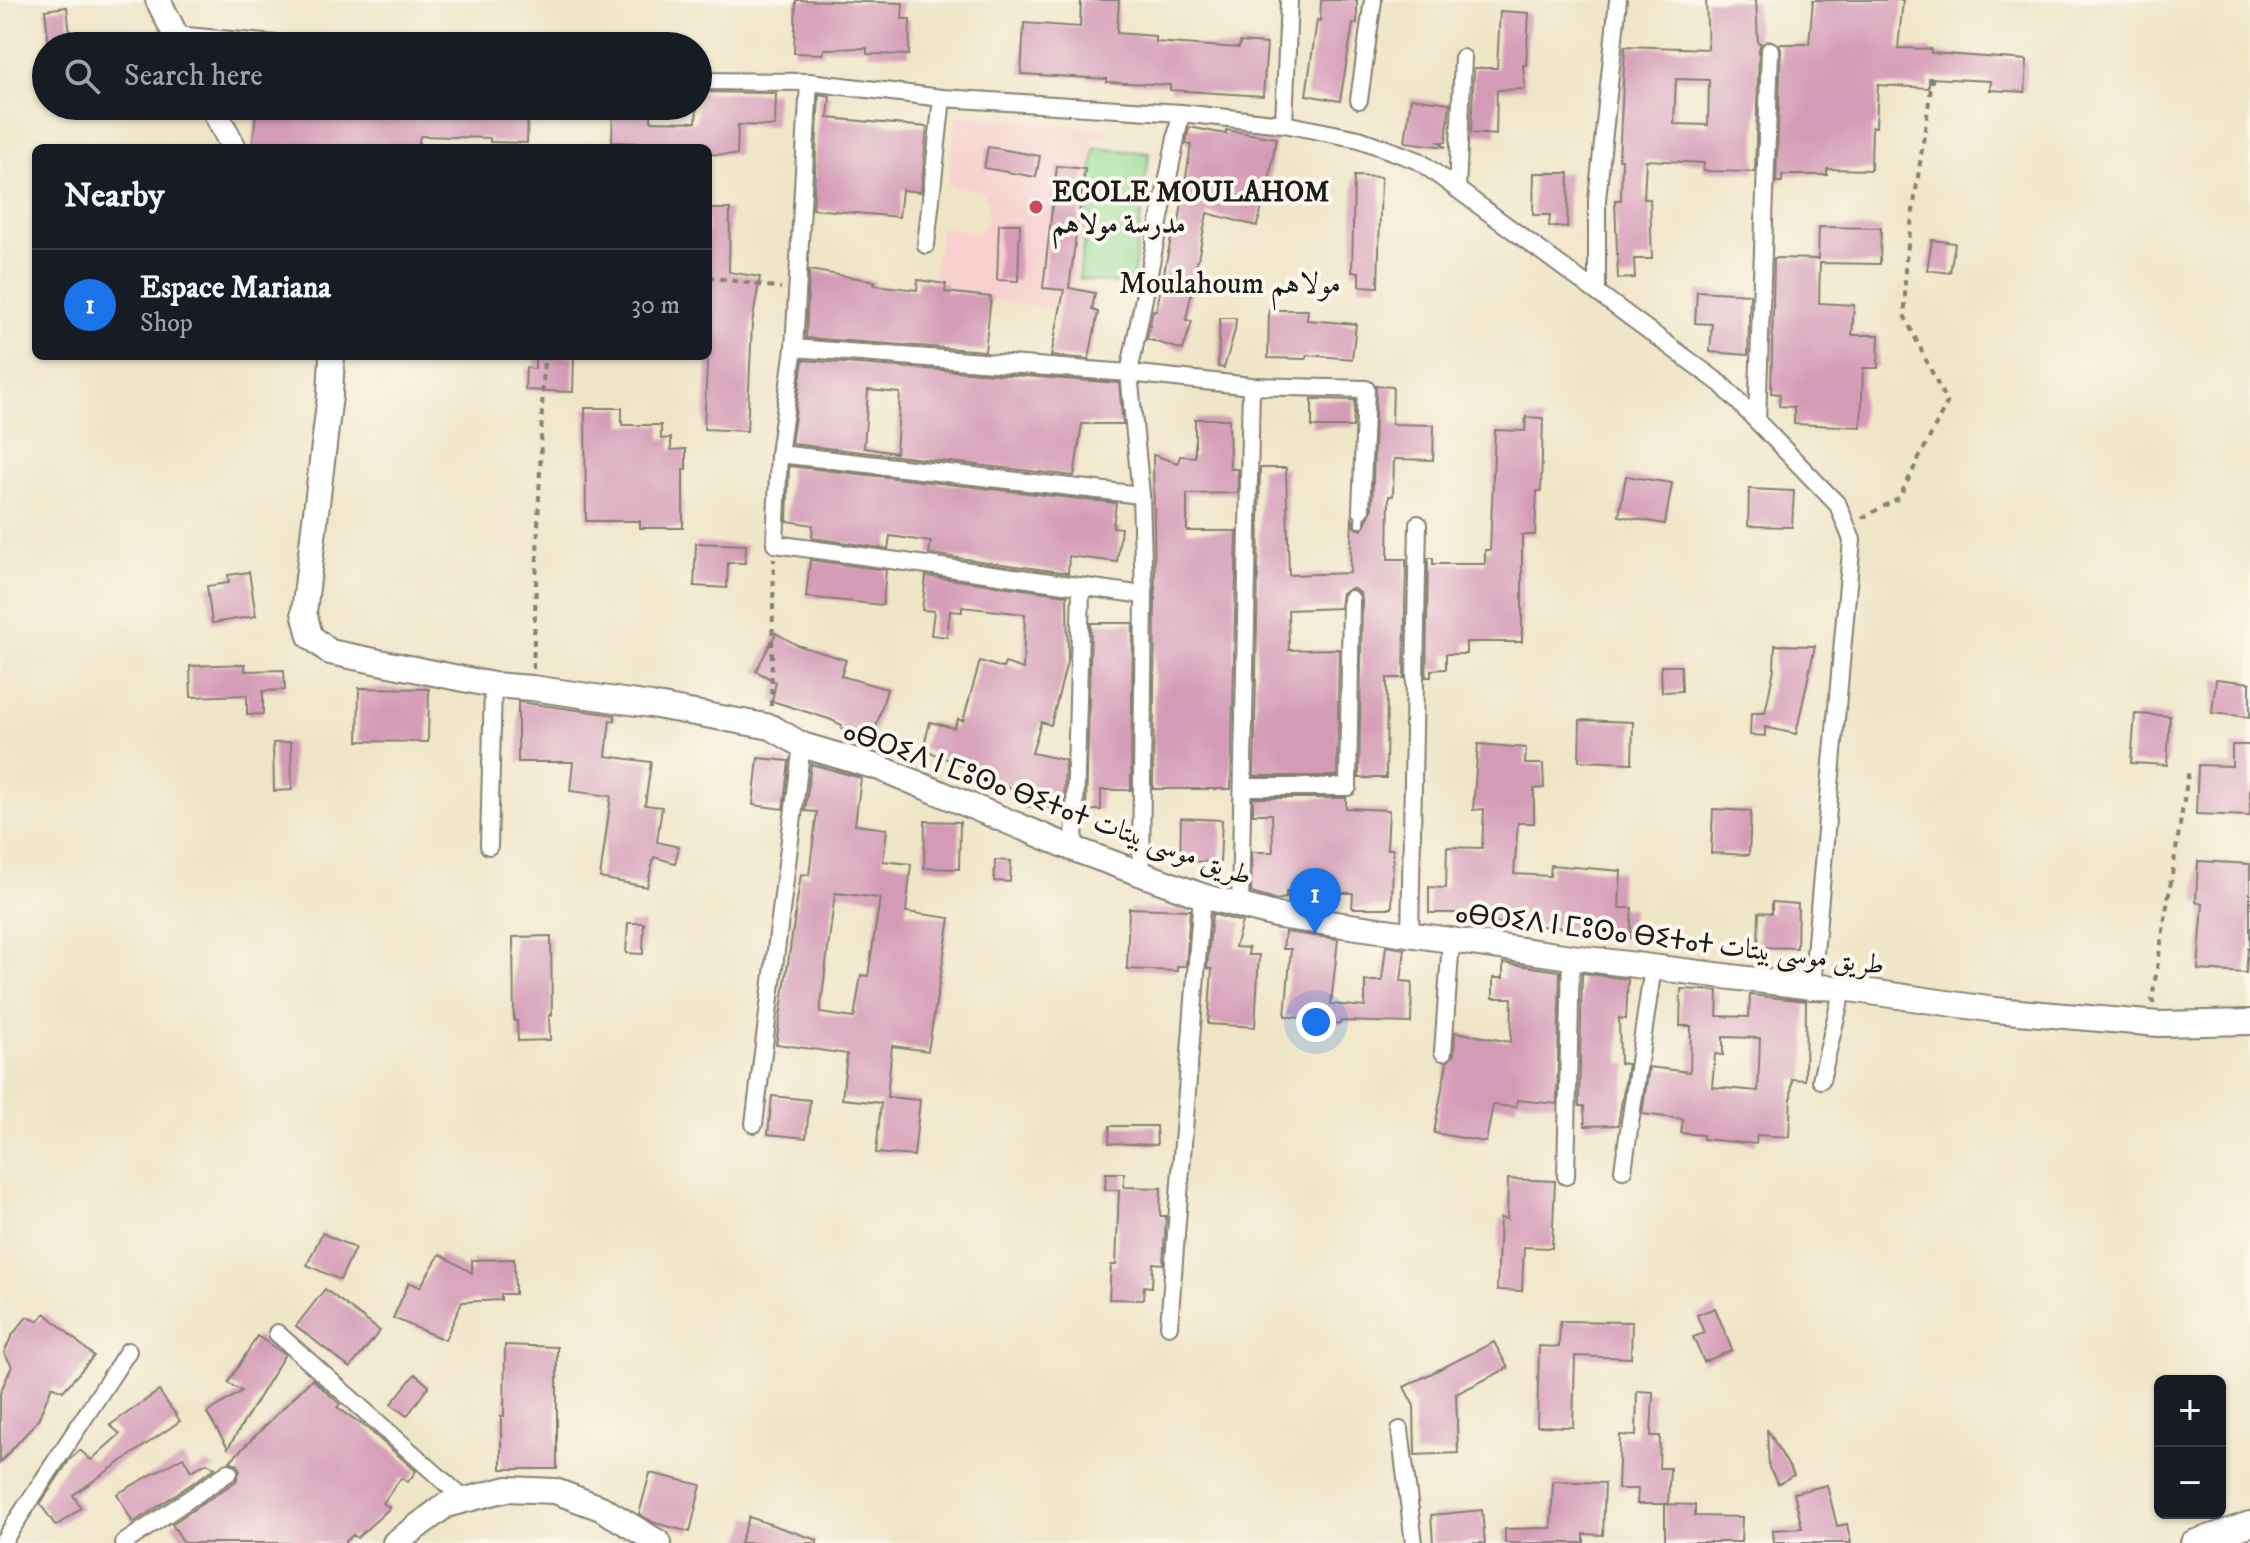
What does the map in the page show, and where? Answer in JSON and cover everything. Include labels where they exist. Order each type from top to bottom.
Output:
[{"type":"street","points":[[158,0],[174,32]]},
{"type":"street","points":[[1284,124],[1289,0]]},
{"type":"street","points":[[1359,100],[1373,0]]},
{"type":"street","points":[[1597,292],[1597,199],[1618,0]]},
{"type":"street","points":[[1757,421],[1770,50]]},
{"type":"street","points":[[1457,189],[1463,58]]},
{"type":"street","points":[[712,81],[809,82],[942,98],[1181,113],[1284,124],[1359,139],[1419,161],[1721,384],[1838,505],[1852,540],[1812,987]]},
{"type":"street","points":[[809,82],[794,348],[779,454],[775,544],[1081,589],[1144,595]]},
{"type":"street","points":[[926,245],[942,98]]},
{"type":"street","points":[[1141,872],[1144,595],[1141,495],[1129,373],[1181,113]]},
{"type":"street","points":[[219,120],[232,144]]},
{"type":"street","points":[[794,348],[1129,373],[1251,386],[1366,389],[1360,517]]},
{"type":"street","name":"ⴰⴱⵔⵉⴷ ⵏ ⵎⵓⵙⴰ ⴱⵉⵜⴰⵜ طريق موسى بيتات","points":[[332,360],[304,612],[310,636],[330,652],[493,685],[651,705],[771,727],[802,745],[880,768],[1074,849],[1202,896],[1279,916],[1571,957],[1812,987],[1843,988],[1995,1010],[2159,1024],[2250,1022]]},
{"type":"street","points":[[1240,906],[1245,787],[1251,386]]},
{"type":"street","points":[[779,454],[1141,495]]},
{"type":"street","points":[[1410,935],[1418,524]]},
{"type":"street","points":[[1074,849],[1081,589]]},
{"type":"street","points":[[1245,787],[1348,787],[1351,599]]},
{"type":"street","points":[[489,846],[493,685]]},
{"type":"street","points":[[754,1124],[802,745]]},
{"type":"street","points":[[1169,1326],[1202,896]]},
{"type":"street","points":[[1443,1052],[1451,941]]},
{"type":"street","points":[[1566,1176],[1571,957]]},
{"type":"street","points":[[1623,1170],[1653,967]]},
{"type":"street","points":[[1821,1080],[1843,988]]},
{"type":"street","points":[[277,1333],[465,1500]]},
{"type":"street","points":[[2,1543],[128,1351]]},
{"type":"street","points":[[1400,1430],[1414,1543]]},
{"type":"street","points":[[124,1543],[229,1472]]},
{"type":"street","points":[[395,1543],[446,1505],[507,1489],[555,1491],[601,1508],[659,1543]]},
{"type":"street","points":[[2193,1543],[2250,1524]]},
{"type":"path","points":[[1846,526],[1899,498],[1947,403],[1905,317],[1905,266],[1933,74]]},
{"type":"path","points":[[712,278],[797,291]]},
{"type":"path","points":[[532,688],[544,360]]},
{"type":"path","points":[[771,727],[775,544]]},
{"type":"path","points":[[2159,1024],[2152,999],[2189,769]]},
{"type":"shaded area","name":"ECOLE MOULAHOM مدرسة مولاهم","points":[[957,116],[1108,129],[1108,139],[1094,138],[1071,310],[931,293],[941,227],[973,233],[983,229],[988,216],[988,199],[982,190],[947,185]]},
{"type":"green space","points":[[1095,148],[1149,153],[1132,286],[1079,279]]},
{"type":"building","points":[[796,0],[903,3],[902,19],[910,19],[909,55],[867,54],[867,48],[824,49],[823,54],[794,53]]},
{"type":"building","points":[[1081,0],[1119,0],[1117,33],[1155,36],[1155,42],[1239,48],[1240,42],[1267,44],[1263,96],[1170,90],[1170,85],[1107,82],[1107,79],[1021,74],[1024,23],[1080,27]]},
{"type":"building","points":[[1321,0],[1357,0],[1357,24],[1353,24],[1340,101],[1306,95]]},
{"type":"building","points":[[1706,0],[1756,0],[1758,43],[1761,43],[1755,172],[1703,171],[1704,163],[1646,160],[1644,199],[1650,199],[1652,259],[1634,259],[1635,278],[1618,279],[1615,200],[1621,200],[1622,159],[1619,159],[1625,46],[1708,49]],"holes":[[[1676,79],[1709,80],[1708,125],[1674,124]]]},
{"type":"building","points":[[1813,0],[1903,0],[1898,48],[2027,60],[2025,92],[1990,90],[1991,81],[1929,78],[1929,88],[1878,85],[1876,127],[1872,127],[1871,170],[1827,169],[1827,175],[1782,175],[1782,182],[1776,182],[1779,44],[1809,44]]},
{"type":"building","points":[[67,7],[70,32],[47,32],[45,10]]},
{"type":"building","points":[[1500,11],[1529,13],[1526,65],[1523,65],[1525,89],[1497,90],[1496,135],[1471,133],[1474,68],[1497,68]]},
{"type":"building","points":[[712,92],[776,93],[775,126],[738,125],[737,155],[712,154],[712,144],[612,142],[613,120],[712,120]]},
{"type":"building","points":[[819,94],[830,96],[828,118],[927,127],[921,192],[902,190],[899,217],[813,209]]},
{"type":"building","points":[[1411,98],[1450,103],[1446,142],[1439,142],[1446,147],[1405,142]]},
{"type":"building","points":[[255,120],[528,120],[527,143],[490,142],[490,138],[420,136],[419,144],[252,144]]},
{"type":"building","points":[[1189,127],[1276,138],[1257,226],[1207,213],[1186,320],[1192,321],[1183,350],[1147,339],[1172,234],[1177,235],[1191,145],[1186,144]]},
{"type":"building","points":[[988,147],[1040,156],[1036,177],[984,168]]},
{"type":"building","points":[[1057,166],[1085,169],[1069,288],[1095,293],[1092,310],[1098,312],[1089,359],[1051,356],[1064,290],[1043,288]]},
{"type":"building","points":[[1534,173],[1569,173],[1567,227],[1549,227],[1550,215],[1533,215]]},
{"type":"building","points":[[1354,176],[1381,177],[1378,287],[1359,286],[1359,272],[1352,272]]},
{"type":"building","points":[[712,209],[730,209],[729,272],[760,277],[752,324],[747,431],[704,429],[707,360],[712,360]]},
{"type":"building","points":[[999,224],[1020,224],[1018,281],[997,280]]},
{"type":"building","points":[[1819,227],[1881,228],[1880,264],[1820,263],[1819,303],[1854,305],[1852,335],[1879,335],[1878,368],[1863,368],[1861,427],[1794,424],[1794,407],[1779,406],[1780,394],[1771,393],[1774,258],[1818,259]]},
{"type":"building","points":[[1932,240],[1955,243],[1950,273],[1927,270]]},
{"type":"building","points":[[809,270],[875,281],[874,285],[917,290],[918,280],[946,284],[945,292],[991,297],[985,351],[806,338]]},
{"type":"building","points":[[1697,291],[1750,294],[1748,355],[1710,352],[1712,324],[1695,323]]},
{"type":"building","points":[[1269,310],[1308,310],[1307,320],[1356,324],[1352,359],[1307,355],[1306,359],[1268,358]]},
{"type":"building","points":[[1220,318],[1236,318],[1224,368],[1218,367]]},
{"type":"building","points":[[535,360],[574,360],[573,392],[525,390],[526,368],[535,369]]},
{"type":"building","points":[[803,360],[1119,383],[1123,424],[1082,424],[1074,476],[791,444]],"holes":[[[868,390],[900,393],[896,453],[864,448]]]},
{"type":"building","points":[[1376,386],[1393,387],[1392,424],[1434,425],[1433,460],[1394,459],[1393,496],[1389,496],[1388,559],[1406,559],[1404,678],[1387,678],[1386,778],[1359,778],[1362,599],[1360,593],[1352,588],[1342,593],[1340,608],[1288,610],[1289,650],[1339,649],[1337,776],[1254,776],[1260,468],[1286,468],[1289,575],[1350,573],[1352,516],[1354,527],[1362,530],[1372,510]]},
{"type":"building","points":[[1312,399],[1355,400],[1353,427],[1312,427]]},
{"type":"building","points":[[585,408],[622,408],[622,425],[661,425],[661,439],[671,438],[671,450],[686,449],[683,528],[640,528],[640,521],[586,521]]},
{"type":"building","points":[[1526,417],[1543,418],[1541,491],[1537,491],[1535,535],[1522,535],[1522,642],[1466,642],[1466,654],[1446,654],[1446,669],[1431,670],[1431,677],[1426,677],[1428,558],[1433,558],[1433,564],[1485,564],[1485,550],[1490,550],[1495,430],[1525,431]]},
{"type":"building","points":[[1195,419],[1229,419],[1230,469],[1238,469],[1238,493],[1187,494],[1187,531],[1237,531],[1231,789],[1153,789],[1153,455],[1178,463],[1180,456],[1195,457]]},
{"type":"building","points":[[789,466],[1116,503],[1113,527],[1121,528],[1117,562],[1069,556],[1068,573],[929,554],[931,542],[890,536],[888,549],[812,538],[813,525],[787,521]]},
{"type":"building","points":[[1626,476],[1672,483],[1665,524],[1619,516]]},
{"type":"building","points":[[1749,489],[1794,491],[1792,527],[1748,526]]},
{"type":"building","points":[[696,543],[746,545],[745,563],[728,563],[727,588],[694,586]]},
{"type":"building","points":[[810,560],[886,570],[883,605],[806,597]]},
{"type":"building","points":[[249,572],[256,616],[212,623],[207,586],[229,583],[228,575]]},
{"type":"building","points":[[926,576],[1067,595],[1068,658],[1051,725],[1041,722],[1032,753],[1065,760],[1064,810],[1026,806],[1029,793],[994,784],[995,779],[923,749],[930,722],[954,728],[958,719],[963,721],[980,661],[1003,668],[1005,663],[1023,669],[1025,614],[962,607],[962,612],[950,611],[947,637],[931,635],[934,611],[922,610]]},
{"type":"building","points":[[1091,623],[1133,623],[1131,790],[1101,790],[1101,810],[1086,810]]},
{"type":"building","points":[[776,633],[797,645],[846,660],[841,676],[887,689],[873,738],[841,729],[842,725],[829,719],[772,701],[776,682],[756,671]]},
{"type":"building","points":[[1775,645],[1815,646],[1796,734],[1765,727],[1765,736],[1750,735],[1751,713],[1765,713],[1774,669]]},
{"type":"building","points":[[245,664],[245,671],[284,670],[285,690],[263,691],[263,714],[247,715],[247,695],[191,697],[190,666]]},
{"type":"building","points":[[1661,666],[1681,666],[1682,691],[1662,692]]},
{"type":"building","points":[[2216,679],[2250,683],[2250,717],[2212,713]]},
{"type":"building","points":[[359,688],[429,689],[428,742],[358,741]]},
{"type":"building","points":[[518,702],[615,715],[615,721],[610,720],[606,756],[651,762],[645,805],[662,807],[657,842],[679,847],[675,863],[654,857],[647,887],[600,878],[611,796],[570,791],[573,762],[518,762]]},
{"type":"building","points":[[2135,714],[2170,716],[2167,765],[2131,763]]},
{"type":"building","points":[[1580,720],[1633,722],[1632,763],[1579,761]]},
{"type":"building","points":[[291,742],[292,790],[274,791],[273,743]]},
{"type":"building","points":[[1478,744],[1526,748],[1525,764],[1543,764],[1544,788],[1534,789],[1534,823],[1518,823],[1514,874],[1550,876],[1551,865],[1621,871],[1619,908],[1632,908],[1630,938],[1591,937],[1592,930],[1462,920],[1463,913],[1429,913],[1429,887],[1446,888],[1447,847],[1482,848],[1484,809],[1473,810]]},
{"type":"building","points":[[2232,745],[2250,745],[2250,816],[2196,814],[2198,765],[2232,766]]},
{"type":"building","points":[[758,758],[789,761],[783,809],[753,805]]},
{"type":"building","points":[[811,764],[861,778],[855,825],[887,829],[883,861],[911,864],[906,912],[950,918],[928,1051],[892,1046],[887,1097],[920,1100],[914,1156],[876,1153],[881,1103],[842,1099],[847,1054],[776,1044],[801,874],[809,875],[817,812],[805,811]],"holes":[[[835,893],[880,898],[868,976],[861,975],[854,1018],[820,1013]]]},
{"type":"building","points":[[1253,798],[1346,798],[1346,808],[1389,810],[1387,849],[1393,849],[1392,908],[1352,908],[1353,893],[1286,892],[1286,898],[1276,900],[1251,893],[1252,852],[1273,852],[1272,814],[1253,814]]},
{"type":"building","points":[[1713,809],[1751,811],[1749,855],[1711,853]]},
{"type":"building","points":[[1181,818],[1222,820],[1220,862],[1180,861]]},
{"type":"building","points":[[925,821],[960,822],[959,869],[924,868]]},
{"type":"building","points":[[995,860],[1011,861],[1010,882],[994,881]]},
{"type":"building","points":[[2198,861],[2250,864],[2250,949],[2246,973],[2198,970],[2203,903],[2196,902]]},
{"type":"building","points":[[1772,902],[1798,904],[1797,948],[1758,947],[1759,912],[1772,913]]},
{"type":"building","points":[[1129,908],[1190,910],[1186,966],[1177,966],[1177,971],[1127,969]]},
{"type":"building","points":[[1212,914],[1242,922],[1235,947],[1249,948],[1248,955],[1259,955],[1255,1027],[1208,1024],[1212,969],[1207,968]]},
{"type":"building","points":[[628,923],[644,923],[643,954],[626,953]]},
{"type":"building","points":[[1285,932],[1338,939],[1331,1004],[1365,1007],[1365,981],[1382,981],[1386,946],[1405,949],[1401,981],[1412,982],[1411,1023],[1341,1021],[1340,1024],[1285,1016],[1291,949],[1283,949]]},
{"type":"building","points":[[551,936],[550,1040],[518,1041],[517,1021],[514,1021],[513,937]]},
{"type":"building","points":[[1503,963],[1560,971],[1557,1104],[1517,1100],[1516,1107],[1493,1105],[1486,1142],[1434,1133],[1447,1062],[1454,1054],[1455,1032],[1511,1042],[1512,998],[1493,998],[1493,978],[1503,978]]},
{"type":"building","points":[[1582,973],[1628,979],[1626,1019],[1619,1018],[1620,1063],[1628,1064],[1618,1125],[1585,1126],[1584,1106],[1579,1106]]},
{"type":"building","points":[[1681,989],[1718,991],[1717,1016],[1749,1017],[1750,995],[1806,1001],[1805,1080],[1792,1079],[1789,1137],[1757,1135],[1756,1144],[1703,1139],[1703,1135],[1681,1133],[1683,1119],[1642,1114],[1649,1067],[1690,1072],[1691,1026],[1680,1026]],"holes":[[[1723,1037],[1760,1038],[1758,1091],[1712,1087],[1715,1054],[1723,1055]]]},
{"type":"building","points":[[772,1096],[810,1100],[806,1138],[768,1134]]},
{"type":"building","points":[[1110,1126],[1156,1126],[1157,1145],[1109,1143]]},
{"type":"building","points":[[1106,1173],[1124,1173],[1124,1187],[1161,1188],[1160,1216],[1166,1216],[1163,1264],[1153,1263],[1152,1287],[1144,1286],[1143,1300],[1109,1299],[1111,1265],[1116,1265],[1119,1190],[1105,1190]]},
{"type":"building","points":[[1508,1179],[1555,1181],[1552,1248],[1524,1247],[1522,1291],[1497,1290],[1500,1218],[1507,1219]]},
{"type":"building","points":[[322,1233],[355,1248],[340,1280],[307,1265]]},
{"type":"building","points":[[440,1254],[472,1273],[472,1260],[514,1259],[515,1294],[501,1294],[501,1300],[462,1302],[445,1340],[393,1318],[409,1282],[420,1287]]},
{"type":"building","points":[[325,1289],[380,1331],[350,1368],[296,1326]]},
{"type":"building","points":[[1715,1308],[1732,1350],[1704,1362],[1693,1337],[1704,1333],[1697,1315]]},
{"type":"building","points":[[45,1313],[94,1356],[63,1391],[52,1386],[38,1420],[0,1463],[0,1393],[12,1366],[4,1353],[12,1335],[27,1317],[38,1321]]},
{"type":"building","points":[[1560,1321],[1632,1322],[1631,1358],[1575,1356],[1573,1427],[1537,1426],[1539,1346],[1559,1347]]},
{"type":"building","points":[[257,1336],[285,1354],[228,1448],[207,1413],[242,1391],[228,1383]]},
{"type":"building","points":[[1494,1342],[1508,1368],[1456,1394],[1458,1453],[1415,1455],[1414,1406],[1404,1387]]},
{"type":"building","points":[[505,1345],[557,1347],[557,1469],[501,1469]]},
{"type":"building","points":[[415,1374],[429,1386],[407,1416],[391,1404]]},
{"type":"building","points":[[312,1379],[340,1404],[337,1407],[367,1428],[416,1471],[408,1482],[401,1478],[383,1503],[390,1508],[357,1538],[353,1535],[344,1543],[184,1543],[172,1524],[236,1481],[240,1470],[230,1461]]},
{"type":"building","points":[[159,1391],[180,1421],[73,1495],[81,1508],[56,1526],[40,1504],[70,1459],[80,1450],[91,1460],[120,1434],[110,1425]]},
{"type":"building","points":[[1637,1391],[1653,1392],[1651,1436],[1660,1436],[1659,1468],[1670,1468],[1668,1504],[1637,1504],[1638,1489],[1618,1489],[1620,1435],[1636,1436]]},
{"type":"building","points":[[1767,1429],[1794,1475],[1778,1484],[1769,1468]]},
{"type":"building","points":[[183,1457],[191,1471],[207,1463],[215,1468],[133,1523],[117,1494]]},
{"type":"building","points":[[650,1473],[701,1485],[690,1532],[655,1523],[639,1514]]},
{"type":"building","points":[[1553,1481],[1605,1483],[1603,1535],[1584,1534],[1584,1543],[1505,1543],[1505,1529],[1551,1528]]},
{"type":"building","points":[[1827,1485],[1837,1526],[1847,1524],[1851,1543],[1774,1543],[1773,1530],[1802,1528],[1794,1493]]},
{"type":"building","points":[[1665,1504],[1695,1505],[1695,1516],[1742,1517],[1741,1542],[1665,1542]]},
{"type":"building","points":[[1482,1510],[1485,1543],[1433,1543],[1431,1515]]},
{"type":"building","points":[[749,1517],[817,1540],[817,1543],[740,1543]]},
{"type":"place","name":"ECOLE MOULAHOM مدرسة مولاهم","points":[[1036,207]]},
{"type":"place","name":"Espace Mariana","points":[[1315,934]]},
{"type":"district","name":"Moulahoum مولاهم","points":[[1230,283]]}]
